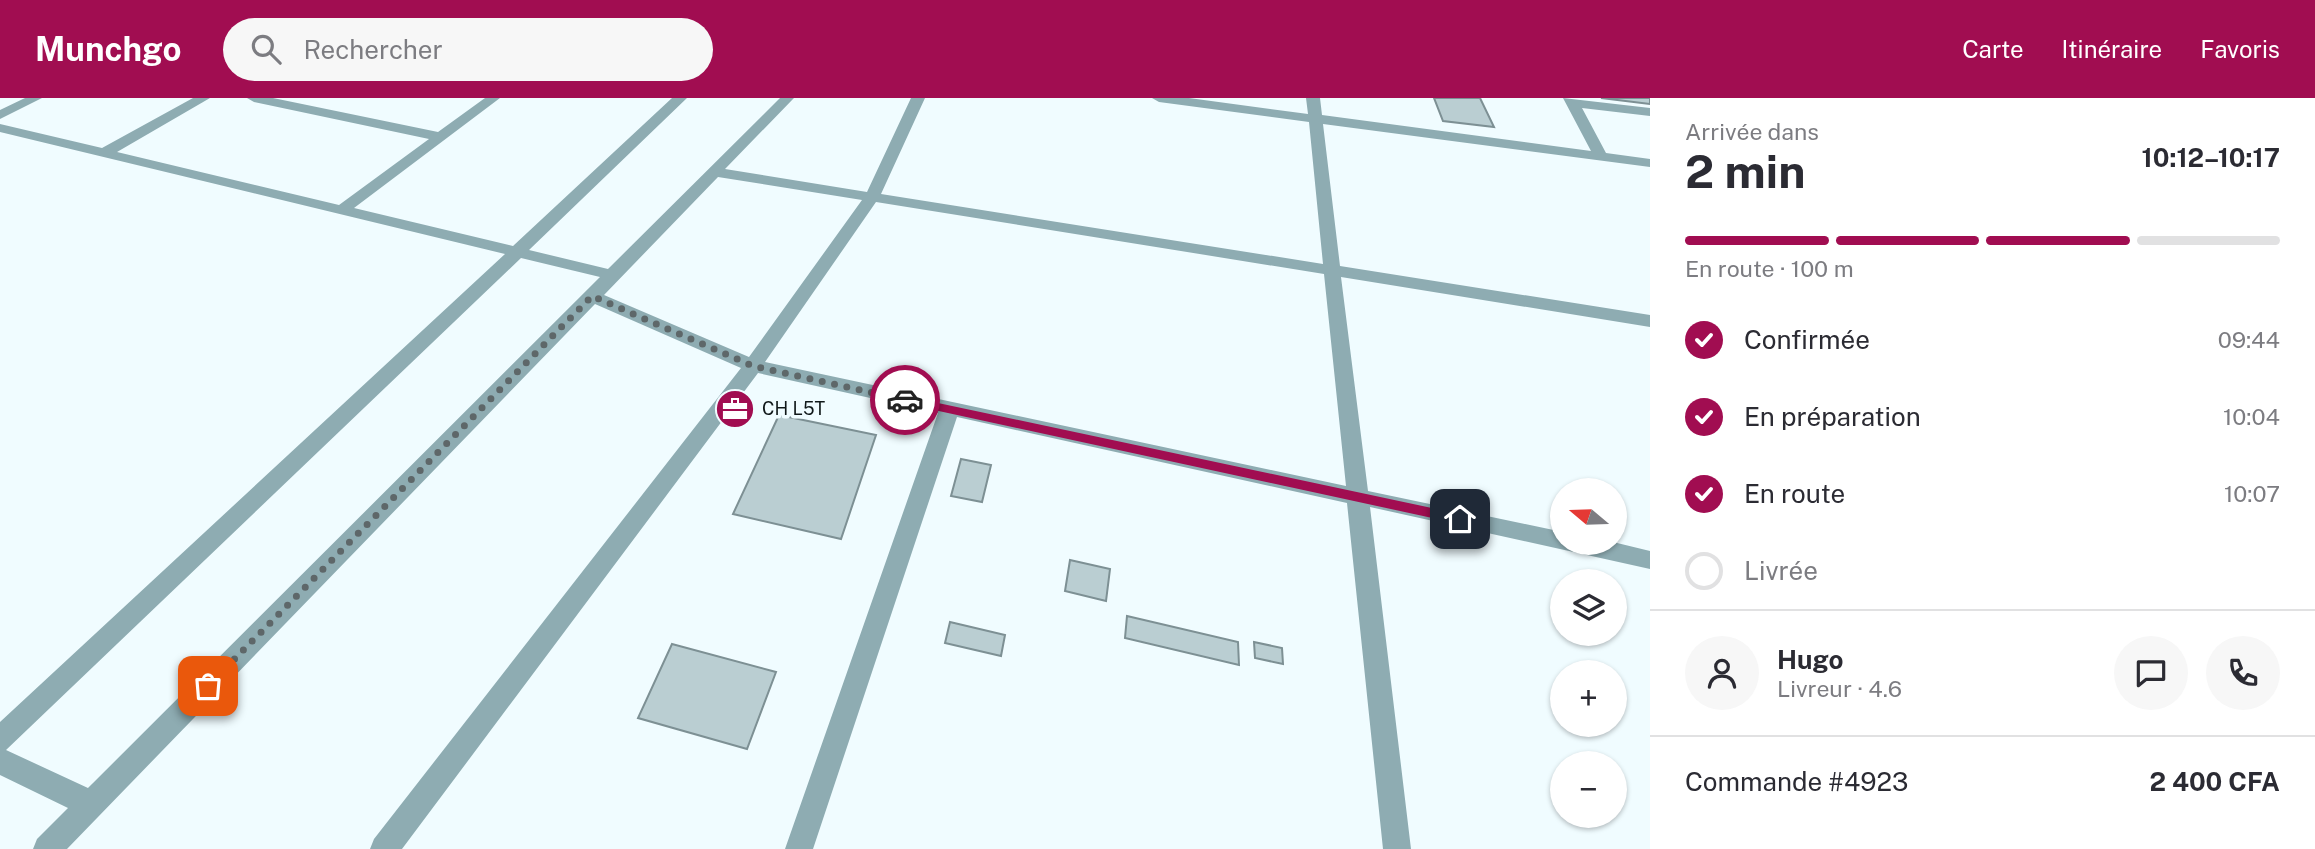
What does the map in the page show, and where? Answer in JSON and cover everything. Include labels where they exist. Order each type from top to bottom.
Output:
[{"type":"street","points":[[0,115],[35,98]]},
{"type":"street","points":[[104,153],[203,98]]},
{"type":"street","points":[[254,98],[440,137]]},
{"type":"street","points":[[342,210],[493,98]]},
{"type":"street","points":[[0,740],[680,98]]},
{"type":"street","points":[[47,849],[787,98]]},
{"type":"street","points":[[384,849],[753,366],[872,197],[918,98]]},
{"type":"street","points":[[1158,98],[1314,108],[1650,163]]},
{"type":"street","points":[[1571,100],[1601,157]]},
{"type":"street","points":[[1571,100],[1650,112]]},
{"type":"street","points":[[1314,108],[1397,849]]},
{"type":"street","points":[[0,128],[613,275]]},
{"type":"street","points":[[714,172],[1650,321]]},
{"type":"street","points":[[592,296],[753,366],[1550,538]]},
{"type":"street","points":[[799,849],[949,410]]},
{"type":"street","points":[[1628,555],[1650,560]]},
{"type":"street","points":[[0,761],[91,804]]},
{"type":"building","points":[[1434,98],[1480,98],[1494,127],[1443,121]]},
{"type":"building","points":[[1601,98],[1650,98],[1650,104]]},
{"type":"building","points":[[779,415],[876,435],[841,539],[733,514]]},
{"type":"building","points":[[961,459],[991,465],[982,502],[951,496]]},
{"type":"building","points":[[1070,560],[1110,569],[1106,601],[1065,591]]},
{"type":"building","points":[[1127,616],[1238,642],[1239,665],[1125,638]]},
{"type":"building","points":[[950,622],[1005,635],[1001,656],[945,643]]},
{"type":"building","points":[[1254,642],[1282,648],[1283,664],[1255,658]]},
{"type":"building","points":[[672,644],[776,672],[747,749],[638,718]]},
{"type":"way so far","points":[[208,686],[592,296],[753,366],[905,400]]},
{"type":"place","name":"CH L5T","points":[[735,409]]},
{"type":"route","points":[[905,400],[1460,519]]}]
